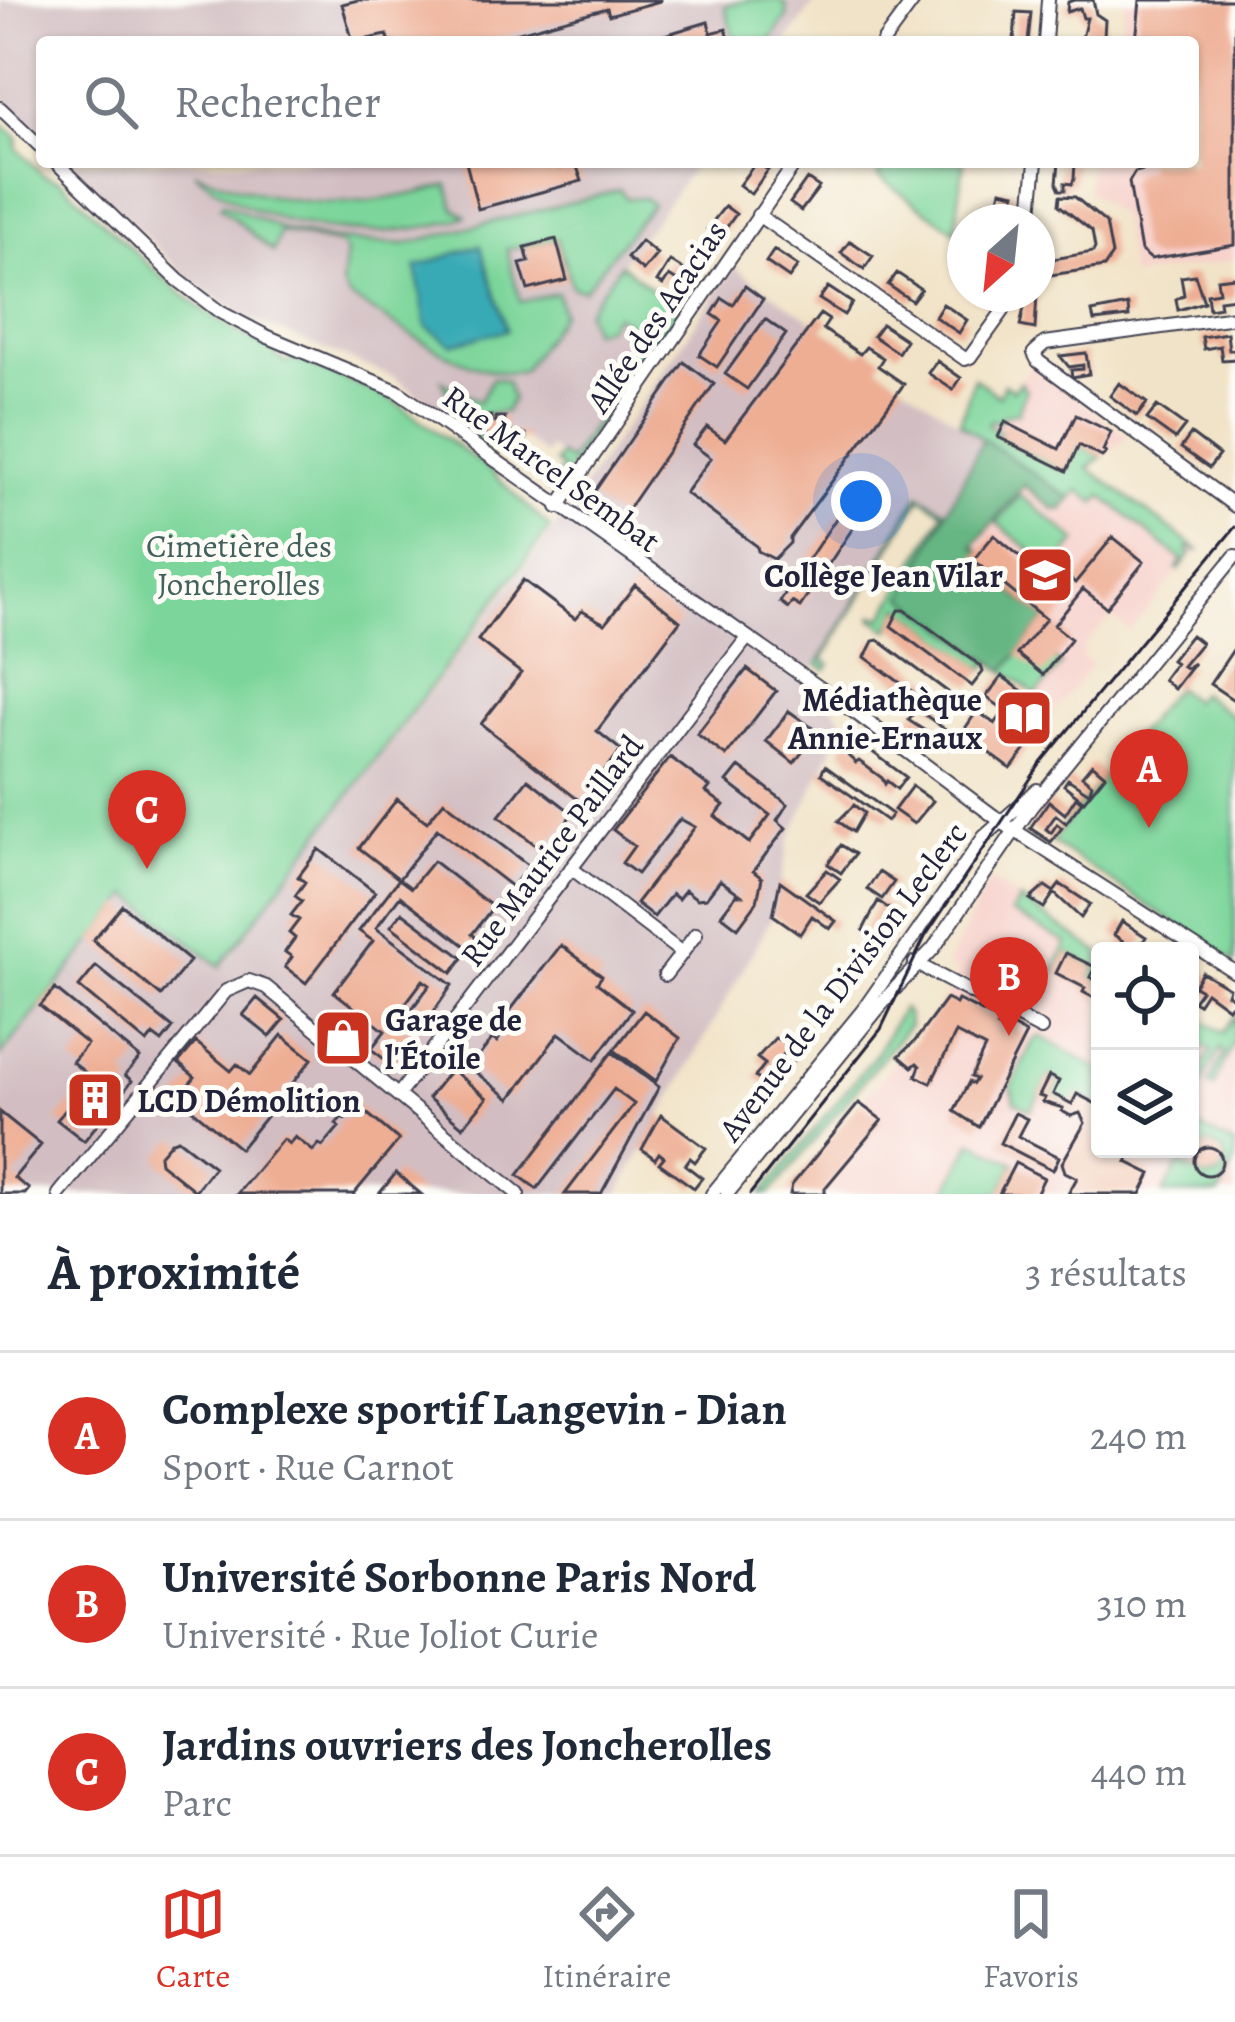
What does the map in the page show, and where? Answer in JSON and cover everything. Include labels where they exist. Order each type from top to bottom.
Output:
[{"type":"street","points":[[888,36],[914,0]]},
{"type":"street","points":[[1045,36],[1048,0]]},
{"type":"street","points":[[0,108],[36,142]]},
{"type":"street","name":"Rue Marcel Sembat","points":[[62,168],[178,280],[220,312],[397,391],[1000,821],[1235,973]]},
{"type":"street","name":"Allée des Acacias","points":[[558,507],[792,168]]},
{"type":"street","points":[[1032,204],[1035,168]]},
{"type":"street","points":[[758,215],[956,353],[969,358],[1003,312]]},
{"type":"street","points":[[1235,317],[1046,343],[1038,346],[1035,356],[1235,506]]},
{"type":"street","name":"Avenue de la Division Leclerc","points":[[727,1194],[933,949],[1072,755],[1235,556]]},
{"type":"street","name":"Rue Maurice Paillard","points":[[399,1094],[747,638]]},
{"type":"street","name":"Avenue de la Division Leclerc","points":[[712,1194],[862,1010],[984,837],[1072,755]]},
{"type":"street","points":[[571,868],[682,953]]},
{"type":"street","points":[[665,975],[696,934]]},
{"type":"street","points":[[903,954],[1041,1029]]},
{"type":"street","points":[[59,1194],[226,991],[239,982],[253,981],[518,1194]]},
{"type":"shaded area","points":[[0,0],[817,0],[790,36],[36,36],[36,129],[0,95]]},
{"type":"shaded area","points":[[1125,0],[1235,0],[1235,260],[1131,277],[1120,216],[1087,190],[1089,168],[1199,168],[1199,36],[1121,36]]},
{"type":"shaded area","points":[[75,168],[693,168],[621,264],[678,310],[568,472],[555,463],[560,455],[550,448],[545,455],[525,439],[473,435],[394,377],[242,316],[190,280]]},
{"type":"shaded area","points":[[734,267],[983,439],[947,512],[919,495],[803,686],[835,708],[844,723],[790,838],[773,915],[618,1194],[0,1194],[0,1056],[131,895],[220,966],[561,520]]},
{"type":"shaded area","name":"Collège Jean Vilar","points":[[1031,365],[1128,437],[1088,468],[1200,551],[1191,555],[1130,631],[1114,619],[1105,623],[1086,644],[1082,657],[1092,665],[1056,710],[904,597],[999,397],[1006,401]]},
{"type":"shaded area","points":[[989,880],[1091,947],[1091,1158],[1199,1158],[1199,1018],[1223,1033],[1235,1016],[1235,1039],[1228,1048],[1235,1056],[1235,1194],[785,1194],[946,999],[958,971],[948,965]]},
{"type":"green space","points":[[746,0],[780,0],[786,5],[787,17],[773,36],[733,36],[725,6]]},
{"type":"green space","name":"Cimetière des Joncherolles","points":[[0,122],[18,138],[17,148],[44,176],[61,181],[135,252],[214,317],[274,350],[286,362],[295,358],[394,401],[488,469],[550,528],[220,966],[130,895],[0,1056]]},
{"type":"green space","points":[[883,168],[963,168],[959,204],[947,204],[947,225],[877,176]]},
{"type":"green space","points":[[195,172],[259,193],[320,202],[382,199],[448,185],[454,208],[466,216],[369,232],[306,225],[246,206]]},
{"type":"green space","points":[[620,190],[626,198],[644,198],[652,204],[584,290],[572,287],[557,239],[507,249],[520,302],[557,293],[562,313],[523,371],[504,372],[434,348],[349,297],[342,285],[346,253],[341,245],[280,232],[273,252],[220,207],[223,203],[284,230],[331,240],[405,244]]},
{"type":"green space","points":[[621,264],[678,310],[553,493],[547,490],[562,469],[555,463],[560,455],[569,461],[633,366],[627,361],[628,343],[637,329],[615,315],[606,327],[592,331],[586,311]]},
{"type":"green space","points":[[492,378],[506,381],[512,399],[505,412],[483,414],[480,435],[505,438],[501,452],[470,435],[442,381],[479,402]]},
{"type":"green space","points":[[974,378],[999,396],[1004,384],[1013,390],[1020,382],[1026,390],[1018,412],[1002,416],[999,423],[991,420],[988,426],[1000,431],[998,437],[1066,471],[1079,445],[1102,457],[1088,468],[1200,551],[1189,547],[1191,554],[1179,570],[1182,560],[1102,496],[1096,503],[1079,490],[1063,509],[1055,510],[1023,485],[974,546],[980,551],[973,560],[1046,619],[1018,654],[1055,659],[1061,665],[1036,695],[991,661],[984,669],[901,607],[889,630],[872,618],[883,618],[944,512],[921,497],[823,659],[830,665],[826,670],[818,664],[919,494],[948,511],[983,440],[960,422]]},
{"type":"green space","points":[[983,439],[1071,499],[1063,509],[1055,510],[1024,485],[974,546],[980,551],[973,561],[1046,619],[1004,671],[904,597]]},
{"type":"green space","points":[[1020,495],[1077,541],[1054,569],[997,523]]},
{"type":"green space","points":[[1175,687],[1193,701],[1200,693],[1235,718],[1235,963],[1051,842]]},
{"type":"green space","points":[[1020,900],[1091,947],[1091,965],[1067,953],[1056,973],[1067,943],[1011,913]]},
{"type":"green space","points":[[902,1009],[909,1025],[770,1194],[762,1194],[876,1054]]},
{"type":"green space","points":[[1235,1016],[1235,1039],[1213,1087],[1208,1084],[1224,1053],[1220,1049],[1199,1088],[1199,1072],[1211,1051],[1199,1045],[1199,1018],[1223,1033]]},
{"type":"green space","points":[[1040,1036],[1091,1065],[1091,1101],[1078,1094],[1072,1104],[1053,1094],[1059,1081],[1050,1076],[1031,1110],[1015,1102],[1011,1087],[1033,1041]]},
{"type":"green space","points":[[1199,1127],[1235,1146],[1235,1163],[1219,1194],[1163,1194],[1179,1164],[1208,1179],[1220,1175],[1226,1162],[1223,1151],[1209,1144],[1199,1148]]},
{"type":"green space","points":[[972,1141],[1015,1163],[999,1194],[945,1194]]},
{"type":"water","points":[[480,245],[507,330],[451,344],[426,326],[416,267]]},
{"type":"building","points":[[358,0],[660,0],[609,15],[607,8],[504,36],[351,36],[342,4]]},
{"type":"building","points":[[1093,0],[1096,14],[1105,20],[1104,36],[1082,36],[1087,18],[1080,8],[1067,12],[1068,2]]},
{"type":"building","points":[[1140,0],[1235,0],[1235,245],[1151,259],[1141,251],[1129,182],[1135,172],[1199,168],[1199,36],[1137,36]]},
{"type":"building","points":[[1016,12],[1031,13],[1029,36],[1014,36]]},
{"type":"building","points":[[708,22],[711,33],[726,29],[728,36],[661,36]]},
{"type":"building","points":[[468,168],[577,168],[582,181],[478,209]]},
{"type":"building","points":[[752,168],[768,170],[751,194],[739,185]]},
{"type":"building","points":[[1058,168],[1075,168],[1072,184],[1065,183],[1065,190],[1057,183]]},
{"type":"building","points":[[807,179],[819,187],[801,211],[790,203]]},
{"type":"building","points":[[1001,190],[1015,193],[1013,204],[997,204]]},
{"type":"building","points":[[1060,196],[1075,197],[1106,223],[1112,255],[1104,267],[1055,274],[1055,259],[1095,248],[1092,231],[1059,205]]},
{"type":"building","points":[[725,206],[736,214],[719,238],[707,229]]},
{"type":"building","points":[[556,239],[567,280],[528,290],[520,264],[529,262],[525,247]]},
{"type":"building","points":[[641,241],[657,254],[643,271],[627,258]]},
{"type":"building","points":[[850,241],[873,256],[864,269],[841,253]]},
{"type":"building","points":[[774,250],[798,266],[789,278],[766,262]]},
{"type":"building","points":[[670,261],[692,275],[685,286],[669,276],[663,285],[657,282]]},
{"type":"building","points":[[897,273],[921,289],[912,301],[888,285]]},
{"type":"building","points":[[1195,275],[1204,302],[1178,310],[1176,299],[1184,295],[1181,277]]},
{"type":"building","points":[[1235,277],[1235,298],[1219,300],[1220,307],[1209,309],[1207,294],[1219,292],[1217,279]]},
{"type":"building","points":[[745,286],[763,299],[717,367],[699,355],[722,321],[712,314],[722,298],[733,305]]},
{"type":"building","points":[[828,287],[852,303],[844,315],[819,299]]},
{"type":"building","points":[[943,304],[947,312],[967,320],[959,333],[935,317]]},
{"type":"building","points":[[1128,305],[1129,317],[1094,321],[1092,312]]},
{"type":"building","points":[[1023,312],[1036,312],[1035,329],[1020,326]]},
{"type":"building","points":[[820,314],[829,320],[823,329],[860,354],[866,347],[883,358],[878,366],[904,384],[774,559],[685,493],[711,458],[693,445],[707,427],[725,440]]},
{"type":"building","points":[[765,319],[786,334],[747,389],[725,374]]},
{"type":"building","points":[[882,324],[906,340],[898,353],[873,336]]},
{"type":"building","points":[[1227,333],[1235,359],[1222,360],[1220,346],[1204,349],[1202,337]]},
{"type":"building","points":[[1086,353],[1089,374],[1072,377],[1071,370],[1083,369],[1083,365],[1069,367],[1060,356]]},
{"type":"building","points":[[937,361],[961,378],[953,390],[928,373]]},
{"type":"building","points":[[684,362],[714,384],[621,519],[590,498]]},
{"type":"building","points":[[1119,383],[1147,403],[1137,416],[1110,396]]},
{"type":"building","points":[[1157,406],[1185,426],[1175,439],[1147,419]]},
{"type":"building","points":[[1076,415],[1111,432],[1102,457],[1079,445],[1067,471],[998,437],[1005,422],[1059,449]]},
{"type":"building","points":[[482,416],[491,416],[491,422],[505,417],[504,432],[526,434],[526,439],[480,436]]},
{"type":"building","points":[[1191,434],[1219,455],[1209,468],[1181,448]]},
{"type":"building","points":[[845,505],[861,516],[800,607],[792,602],[788,608],[780,602]]},
{"type":"building","points":[[994,535],[1055,585],[1064,574],[1075,583],[1113,537],[1144,562],[1107,608],[1083,589],[1054,625],[1071,639],[1043,675],[1017,654],[1046,619],[973,560]]},
{"type":"building","points":[[523,580],[575,619],[582,611],[605,624],[635,585],[680,621],[597,731],[621,750],[581,802],[481,724],[521,673],[478,640]]},
{"type":"building","points":[[899,610],[981,666],[983,672],[972,686],[891,626]]},
{"type":"building","points":[[1191,635],[1201,643],[1182,666],[1194,663],[1174,689],[1163,679]]},
{"type":"building","points":[[878,640],[948,692],[950,698],[940,712],[865,657]]},
{"type":"building","points":[[1235,647],[1235,701],[1210,684]]},
{"type":"building","points":[[747,669],[776,691],[726,756],[697,734]]},
{"type":"building","name":"Médiathèque Annie-Ernaux","points":[[1002,676],[1053,714],[1011,769],[962,733],[977,711],[995,724],[1005,710],[986,697]]},
{"type":"building","points":[[917,709],[946,730],[939,740],[908,720]]},
{"type":"building","points":[[789,711],[818,732],[794,763],[766,741]]},
{"type":"building","points":[[851,736],[906,777],[897,789],[841,749]]},
{"type":"building","points":[[670,757],[710,787],[706,792],[724,805],[715,816],[749,843],[770,815],[727,782],[739,767],[788,804],[777,820],[786,828],[753,871],[762,878],[757,902],[738,928],[721,915],[741,895],[720,880],[706,898],[697,899],[685,890],[678,899],[672,894],[654,917],[636,903],[695,827],[680,819],[637,874],[622,863],[634,846],[613,830]]},
{"type":"building","points":[[1092,764],[1105,775],[1084,801],[1064,785],[1068,779],[1089,793],[1092,784],[1082,776]]},
{"type":"building","points":[[825,766],[892,814],[887,821],[821,774]]},
{"type":"building","points":[[528,779],[571,812],[566,825],[542,850],[499,816]]},
{"type":"building","points":[[912,786],[933,801],[914,824],[894,810]]},
{"type":"building","points":[[1076,797],[1082,802],[1066,823],[1056,815],[1046,829],[1051,833],[1057,824],[1062,828],[1051,842],[1030,828],[1049,801],[1065,814]]},
{"type":"building","points":[[397,799],[427,822],[444,801],[529,866],[512,887],[437,829],[399,879],[359,848]]},
{"type":"building","points":[[854,805],[864,813],[853,832],[838,821]]},
{"type":"building","points":[[841,845],[855,854],[841,873],[828,864]]},
{"type":"building","points":[[319,849],[375,892],[306,983],[285,967],[292,957],[285,952],[295,938],[289,933],[299,920],[291,915],[302,901],[295,896],[305,882],[298,877]]},
{"type":"building","points":[[433,861],[493,907],[472,934],[484,944],[476,954],[400,896],[376,928],[452,985],[423,1027],[407,1015],[430,985],[423,980],[393,1020],[415,1036],[392,1065],[371,1049],[385,1031],[334,992],[373,941],[359,931],[399,879],[411,888]]},
{"type":"building","points":[[827,870],[840,879],[819,902],[806,893]]},
{"type":"building","points":[[879,872],[894,882],[882,899],[867,889]]},
{"type":"building","points":[[780,881],[836,921],[830,929],[812,916],[800,934],[773,915]]},
{"type":"building","points":[[1060,884],[1090,904],[1081,918],[1054,893],[1044,908],[1030,899],[1045,886],[1054,892]]},
{"type":"building","points":[[878,901],[896,914],[874,938],[863,930]]},
{"type":"building","points":[[122,905],[190,961],[161,996],[93,940]]},
{"type":"building","points":[[402,912],[463,958],[452,973],[391,926]]},
{"type":"building","points":[[1122,921],[1146,937],[1143,942],[1122,942],[1114,935]]},
{"type":"building","points":[[561,945],[602,976],[597,983],[632,1010],[595,1060],[559,1033],[510,1099],[474,1071],[480,1063],[476,1060],[492,1039],[497,1042],[502,1034],[496,1029]]},
{"type":"building","points":[[1066,953],[1091,965],[1091,996],[1083,992],[1085,988],[1056,973]]},
{"type":"building","points":[[96,966],[173,1028],[162,1042],[153,1035],[147,1043],[79,987]]},
{"type":"building","points":[[1202,972],[1229,988],[1227,994],[1235,999],[1235,1008],[1206,992],[1199,1002]]},
{"type":"building","points":[[55,989],[140,1058],[125,1075],[132,1081],[84,1141],[57,1120],[92,1078],[72,1062],[87,1044],[40,1006]]},
{"type":"building","points":[[257,998],[284,1020],[270,1037],[243,1015]]},
{"type":"building","points":[[946,999],[956,1004],[958,1000],[1000,1021],[997,1027],[1008,1033],[1012,1026],[1026,1034],[979,1127],[954,1111],[969,1082],[976,1079],[971,1077],[985,1048],[956,1033],[931,1083],[916,1076],[917,1063],[912,1067],[899,1056]]},
{"type":"building","points":[[644,1011],[680,1038],[656,1081],[614,1050]]},
{"type":"building","points":[[282,1035],[312,1059],[240,1149],[178,1098],[195,1077],[178,1063],[196,1042],[231,1071],[237,1064],[250,1075]]},
{"type":"building","points":[[775,1038],[800,1050],[793,1061],[784,1054],[768,1076],[779,1084],[774,1090],[755,1077],[765,1064],[757,1058]]},
{"type":"building","points":[[612,1052],[659,1087],[601,1194],[565,1194],[634,1104],[614,1089],[537,1189],[518,1175]]},
{"type":"building","points":[[451,1069],[487,1098],[463,1127],[428,1098]]},
{"type":"building","points":[[1049,1076],[1059,1081],[1053,1094],[1072,1104],[1077,1094],[1091,1101],[1091,1158],[1129,1158],[1127,1162],[1151,1174],[1141,1194],[1068,1194],[1077,1178],[1065,1172],[1062,1163],[1085,1123],[1080,1113],[1071,1116],[1039,1096]]},
{"type":"building","points":[[859,1103],[882,1120],[825,1188],[825,1194],[790,1194],[792,1185]]},
{"type":"building","points":[[357,1105],[399,1140],[354,1194],[237,1194],[283,1139],[289,1144],[295,1137],[313,1151],[323,1146],[339,1127],[336,1124]]},
{"type":"building","points":[[0,1112],[41,1145],[14,1178],[29,1189],[25,1194],[0,1194]]},
{"type":"building","points":[[1015,1113],[1027,1119],[1018,1136],[1059,1157],[1053,1170],[1000,1143]]},
{"type":"building","points":[[661,1115],[706,1148],[695,1162],[690,1158],[685,1165],[702,1178],[694,1188],[659,1163],[664,1157],[659,1153],[655,1159],[642,1149]]},
{"type":"building","points":[[178,1139],[214,1167],[195,1191],[160,1163],[159,1156]]},
{"type":"building","points":[[1203,1148],[1213,1148],[1221,1156],[1221,1166],[1213,1174],[1203,1174],[1195,1166],[1195,1158]]},
{"type":"building","points":[[1015,1163],[1044,1178],[1036,1194],[999,1194]]},
{"type":"building","points":[[396,1173],[421,1194],[379,1194]]},
{"type":"tram line","points":[[750,1194],[881,1029],[925,937],[1041,763],[1235,527]]},
{"type":"place","name":"Collège Jean Vilar","points":[[1045,575]]},
{"type":"place","name":"Médiathèque Annie-Ernaux","points":[[1024,718]]},
{"type":"place","name":"Complexe sportif Langevin - Dian","points":[[1149,828]]},
{"type":"place","name":"Jardins ouvriers des Joncherolles","points":[[147,869]]},
{"type":"place","name":"Université Sorbonne Paris Nord","points":[[1009,1036]]},
{"type":"place","name":"Garage de l'Étoile","points":[[343,1038]]},
{"type":"place","name":"LCD Démolition","points":[[95,1100]]}]
